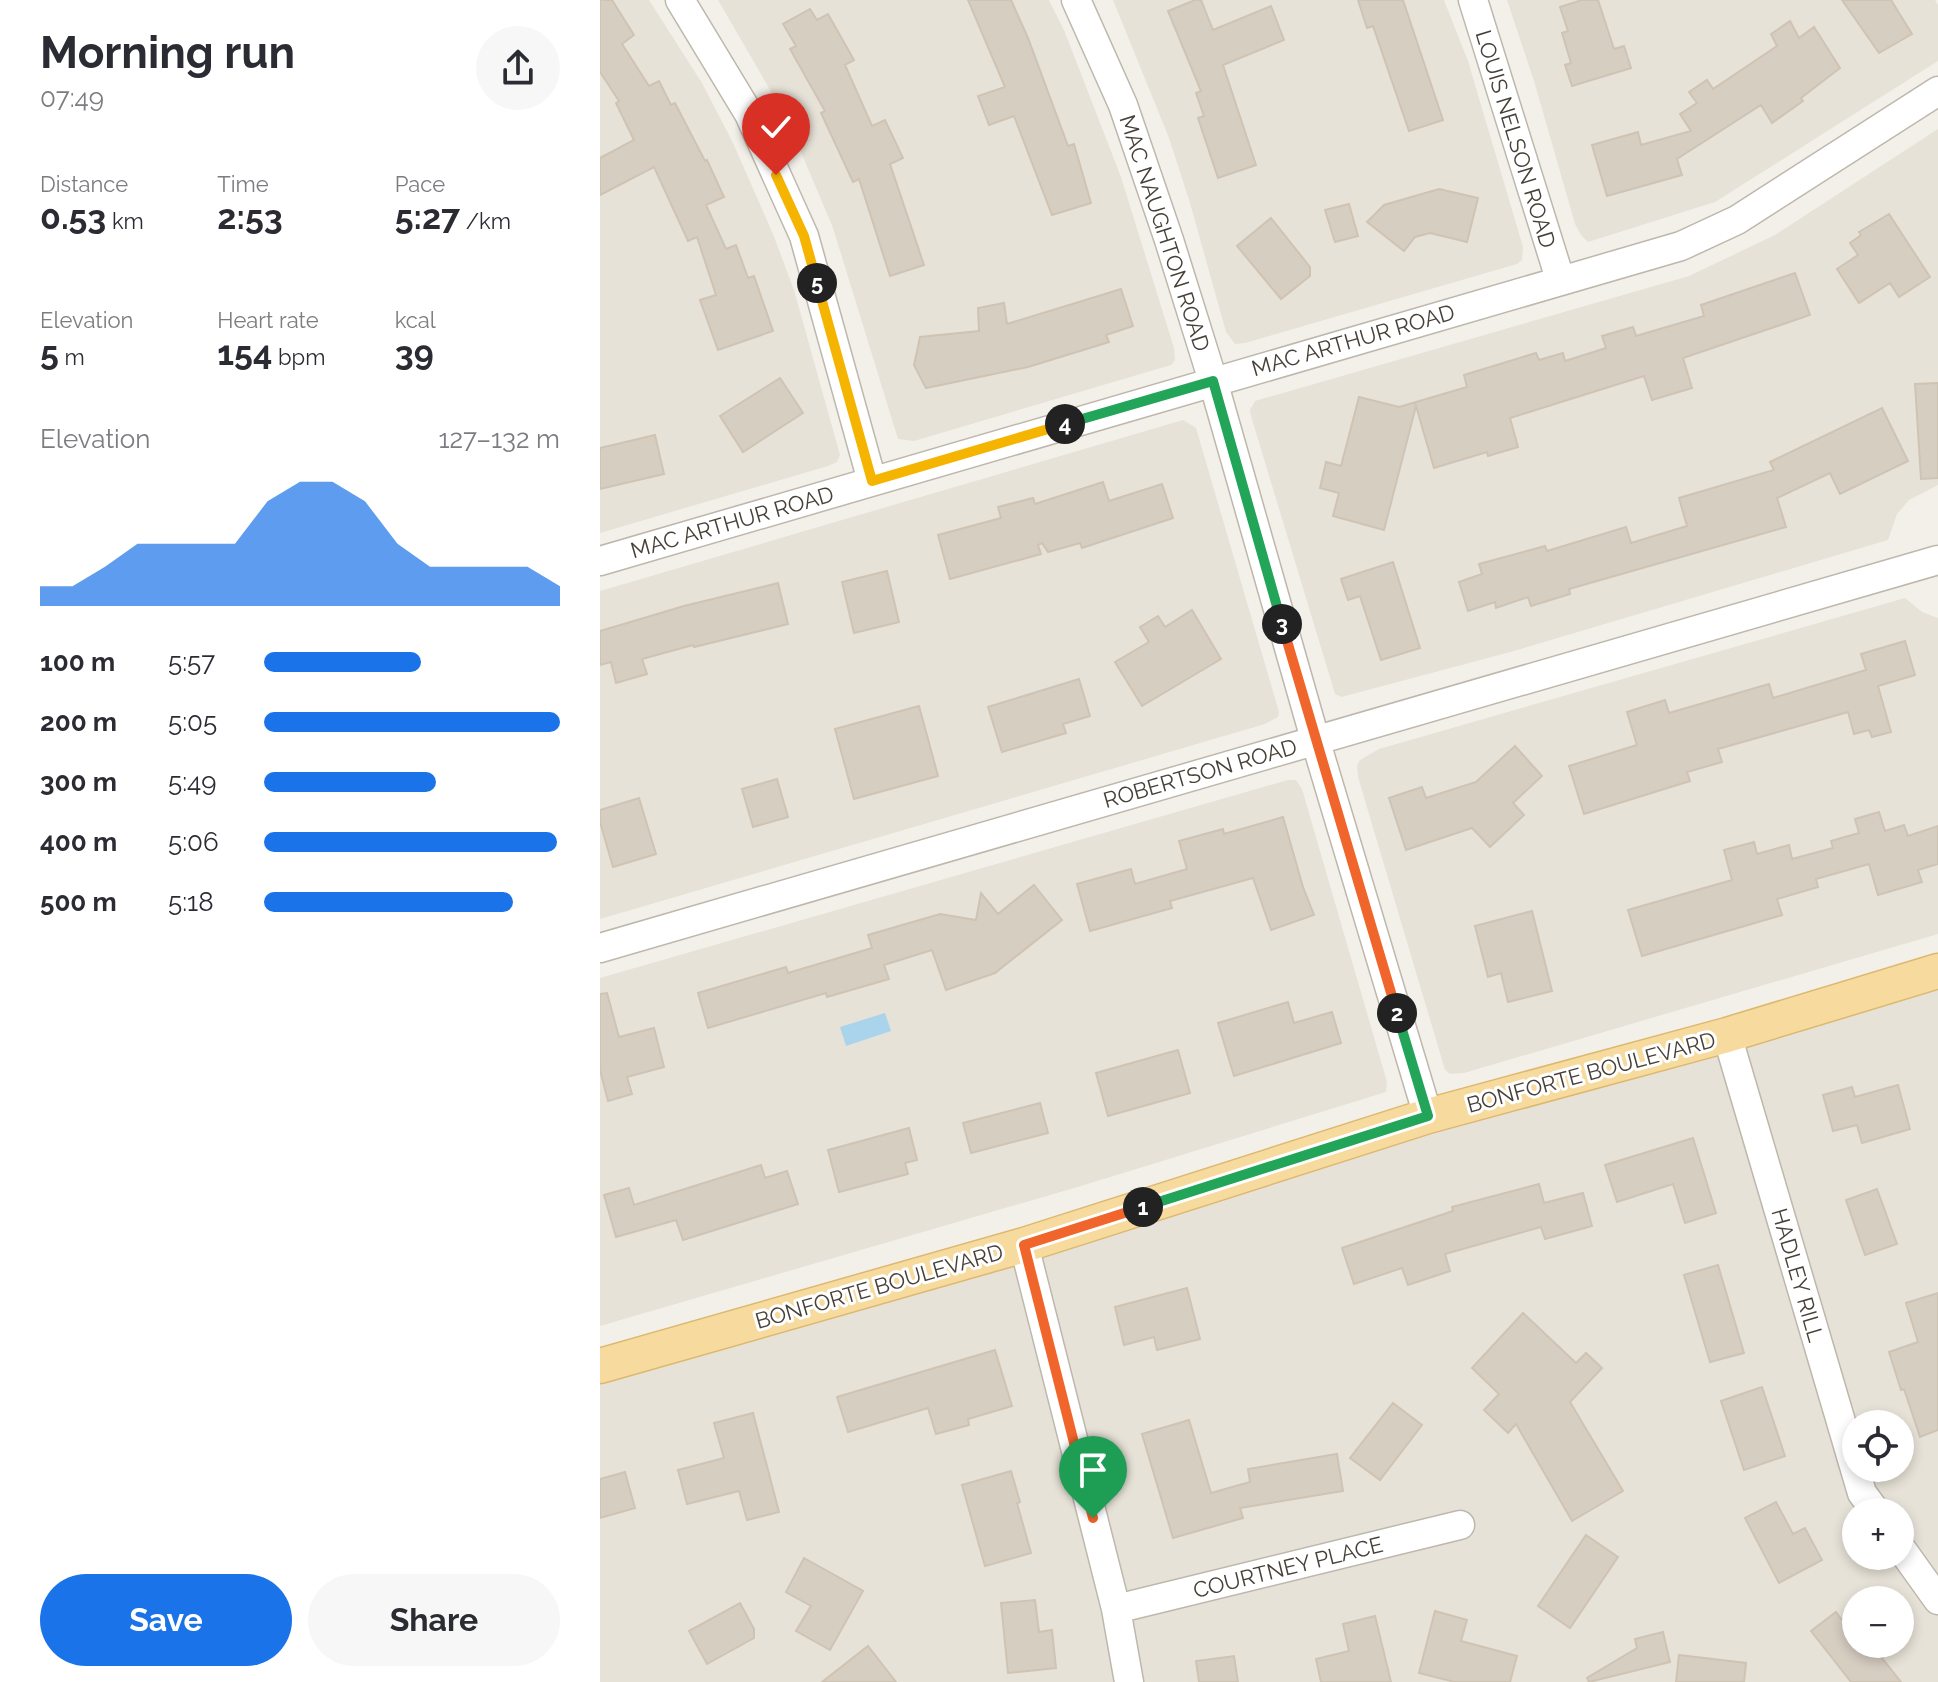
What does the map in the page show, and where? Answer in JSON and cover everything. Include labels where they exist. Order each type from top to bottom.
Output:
[{"type":"main road","name":"BONFORTE BOULEVARD","points":[[600,1366],[1024,1245],[1428,1116],[1727,1035],[1938,971]]},
{"type":"street","points":[[680,0],[749,114],[804,236],[872,481]]},
{"type":"street","name":"MAC NAUGHTON ROAD","points":[[1076,0],[1123,105],[1213,381],[1315,739],[1428,1116]]},
{"type":"street","name":"LOUIS NELSON ROAD","points":[[1473,0],[1560,279]]},
{"type":"street","name":"MAC ARTHUR ROAD","points":[[600,561],[1681,246],[1737,220],[1938,91]]},
{"type":"street","name":"ROBERTSON ROAD","points":[[600,948],[1938,560]]},
{"type":"street","name":"HADLEY RILL","points":[[1727,1035],[1866,1498]]},
{"type":"street","points":[[1024,1245],[1116,1609],[1129,1682]]},
{"type":"street","name":"COURTNEY PLACE","points":[[1116,1609],[1460,1525]]},
{"type":"street","points":[[1914,1567],[1938,1600]]},
{"type":"shaded area","points":[[600,0],[649,0],[702,83],[733,143],[794,290],[840,455],[837,462],[828,466],[600,533]]},
{"type":"shaded area","points":[[718,0],[1049,0],[1064,30],[1121,177],[1174,348],[1175,360],[1171,365],[914,441],[898,439],[833,228],[798,145]]},
{"type":"shaded area","points":[[1113,0],[1444,0],[1468,61],[1523,247],[1522,260],[1517,264],[1235,344],[1226,332],[1169,138]]},
{"type":"shaded area","points":[[1507,0],[1935,0],[1938,5],[1938,61],[1715,202],[1588,242],[1575,224]]},
{"type":"shaded area","points":[[1938,129],[1938,485],[1909,500],[1897,514],[1888,540],[1514,651],[1341,697],[1335,694],[1251,416],[1250,410],[1255,401],[1689,276],[1775,235]]},
{"type":"shaded area","points":[[1183,420],[1196,428],[1278,717],[1265,724],[600,919],[600,591]]},
{"type":"shaded area","points":[[1905,598],[1922,612],[1938,618],[1938,934],[1464,1073],[1450,1074],[1445,1070],[1358,777],[1360,760],[1379,749]]},
{"type":"shaded area","points":[[1296,780],[1302,789],[1387,1082],[1386,1092],[1081,1186],[600,1326],[600,978]]},
{"type":"shaded area","points":[[1938,990],[1938,1682],[600,1682],[600,1347],[1428,1116]]},
{"type":"water","points":[[885,1013],[891,1031],[846,1046],[840,1027]]},
{"type":"building","points":[[600,0],[612,0],[634,35],[622,44],[649,86],[659,81],[707,160],[724,197],[706,205],[726,249],[736,245],[748,278],[754,276],[773,331],[718,350],[700,300],[716,295],[697,237],[688,241],[654,167],[600,195],[600,158],[634,140],[616,103],[619,101],[600,72]]},
{"type":"building","points":[[968,0],[1011,0],[1068,146],[1074,144],[1091,203],[1052,215],[1014,116],[989,125],[978,96],[1005,87]]},
{"type":"building","points":[[1201,0],[1213,30],[1271,6],[1284,40],[1223,65],[1256,165],[1218,178],[1198,118],[1204,116],[1196,93],[1201,91],[1168,11]]},
{"type":"building","points":[[1358,0],[1403,0],[1443,120],[1409,131],[1373,26],[1367,28]]},
{"type":"building","points":[[1582,0],[1598,0],[1614,49],[1624,46],[1631,68],[1572,86],[1565,65],[1571,63],[1562,33],[1568,31],[1560,7]]},
{"type":"building","points":[[1842,0],[1891,0],[1912,34],[1879,53]]},
{"type":"building","points":[[810,9],[817,20],[828,14],[854,60],[845,65],[872,126],[885,120],[903,158],[890,164],[924,265],[890,276],[859,179],[853,182],[821,113],[825,111],[790,49],[796,46],[783,24]]},
{"type":"building","points":[[1790,21],[1799,38],[1814,27],[1840,68],[1772,123],[1761,105],[1677,159],[1682,175],[1607,196],[1592,145],[1638,132],[1641,145],[1691,131],[1680,114],[1697,103],[1689,92],[1707,80],[1713,89],[1777,46],[1771,34]]},
{"type":"building","points":[[1439,189],[1478,198],[1467,242],[1430,233],[1415,237],[1404,251],[1367,222],[1384,205]]},
{"type":"building","points":[[1349,204],[1358,236],[1335,242],[1325,210]]},
{"type":"building","points":[[1889,214],[1930,277],[1899,297],[1890,283],[1859,303],[1837,269],[1858,255],[1850,243],[1861,235],[1859,232]]},
{"type":"building","points":[[1271,218],[1310,267],[1310,276],[1281,299],[1237,246]]},
{"type":"building","points":[[1795,273],[1810,315],[1683,358],[1692,388],[1652,400],[1644,376],[1510,418],[1518,447],[1488,456],[1487,452],[1434,468],[1416,406],[1384,530],[1333,516],[1339,493],[1320,488],[1326,462],[1341,466],[1359,397],[1399,407],[1467,387],[1464,375],[1536,353],[1539,360],[1563,353],[1565,361],[1606,348],[1602,336],[1633,327],[1636,336],[1704,316],[1701,305]]},
{"type":"building","points":[[1121,289],[1133,326],[1106,335],[1109,342],[1028,367],[926,388],[914,365],[920,337],[979,331],[978,308],[1004,303],[1007,324]]},
{"type":"building","points":[[780,378],[803,413],[743,452],[720,416]]},
{"type":"building","points":[[1938,383],[1938,478],[1921,479],[1915,384]]},
{"type":"building","points":[[1882,408],[1908,461],[1840,494],[1830,473],[1777,498],[1786,527],[1569,589],[1570,594],[1531,606],[1528,597],[1496,608],[1495,602],[1468,611],[1459,582],[1482,574],[1479,564],[1545,546],[1547,551],[1626,527],[1631,543],[1687,526],[1679,498],[1774,470],[1770,462]]},
{"type":"building","points":[[655,435],[664,474],[600,489],[600,448]]},
{"type":"building","points":[[1103,482],[1109,501],[1162,484],[1173,518],[1082,548],[1080,543],[1048,552],[1042,543],[1038,545],[1041,554],[950,579],[938,535],[1001,518],[998,507],[1033,498],[1035,504]]},
{"type":"building","points":[[1393,562],[1420,648],[1381,660],[1360,596],[1348,600],[1341,579]]},
{"type":"building","points":[[887,571],[899,622],[854,633],[842,582]]},
{"type":"building","points":[[778,583],[788,624],[642,659],[647,674],[616,683],[611,662],[600,665],[600,631]]},
{"type":"building","points":[[1192,610],[1221,659],[1142,706],[1115,662],[1149,642],[1140,627],[1158,616],[1165,627]]},
{"type":"building","points":[[1905,641],[1915,675],[1878,686],[1891,732],[1872,737],[1869,730],[1854,734],[1848,712],[1718,749],[1722,762],[1687,772],[1690,781],[1584,814],[1569,766],[1637,745],[1627,712],[1665,700],[1669,713],[1769,684],[1773,698],[1866,670],[1861,654]]},
{"type":"building","points":[[1079,679],[1090,716],[1063,724],[1066,733],[1002,752],[988,707]]},
{"type":"building","points":[[919,706],[938,776],[854,799],[835,729]]},
{"type":"building","points":[[1515,746],[1542,776],[1513,803],[1524,815],[1490,847],[1472,828],[1406,850],[1389,798],[1422,787],[1426,798],[1476,782]]},
{"type":"building","points":[[777,779],[788,817],[753,827],[742,789]]},
{"type":"building","points":[[639,798],[656,854],[613,867],[600,822],[600,810]]},
{"type":"building","points":[[1879,812],[1885,831],[1904,825],[1908,836],[1938,826],[1938,864],[1918,870],[1922,882],[1878,895],[1869,864],[1816,879],[1818,887],[1777,899],[1782,915],[1642,956],[1628,910],[1732,880],[1724,850],[1754,842],[1757,854],[1789,845],[1792,859],[1833,848],[1831,841],[1859,833],[1855,819]]},
{"type":"building","points":[[1283,817],[1314,915],[1271,930],[1253,878],[1170,901],[1172,908],[1090,931],[1077,884],[1131,869],[1135,884],[1187,869],[1179,841],[1223,829],[1224,834]]},
{"type":"building","points":[[1034,885],[1062,920],[995,973],[946,990],[932,950],[884,965],[889,979],[827,997],[826,993],[708,1028],[698,993],[786,967],[788,973],[872,948],[868,935],[940,914],[976,920],[981,893],[998,914]]},
{"type":"building","points":[[1532,911],[1552,991],[1508,1002],[1501,973],[1488,977],[1475,926]]},
{"type":"building","points":[[607,993],[619,1037],[654,1028],[664,1067],[627,1077],[632,1094],[608,1101],[600,1070],[600,994]]},
{"type":"building","points":[[1288,1002],[1294,1023],[1332,1012],[1341,1043],[1234,1076],[1218,1023]]},
{"type":"building","points":[[1178,1050],[1190,1093],[1108,1116],[1096,1073]]},
{"type":"building","points":[[1898,1085],[1910,1129],[1862,1143],[1857,1125],[1833,1131],[1823,1095],[1852,1087],[1855,1097]]},
{"type":"building","points":[[1040,1103],[1048,1133],[971,1153],[963,1123]]},
{"type":"building","points":[[909,1128],[917,1160],[905,1163],[908,1174],[839,1192],[828,1150]]},
{"type":"building","points":[[1693,1138],[1716,1213],[1685,1223],[1673,1184],[1617,1202],[1605,1165]]},
{"type":"building","points":[[761,1165],[765,1178],[787,1171],[798,1204],[683,1240],[676,1220],[616,1237],[604,1195],[629,1188],[634,1205]]},
{"type":"building","points":[[1539,1184],[1544,1203],[1583,1193],[1592,1226],[1545,1239],[1541,1227],[1445,1254],[1450,1271],[1408,1285],[1402,1268],[1354,1284],[1342,1248],[1453,1211],[1452,1207]]},
{"type":"building","points":[[1877,1189],[1897,1244],[1865,1255],[1846,1200]]},
{"type":"building","points":[[1718,1265],[1744,1353],[1710,1362],[1684,1275]]},
{"type":"building","points":[[1187,1288],[1200,1339],[1157,1350],[1154,1337],[1124,1345],[1115,1307]]},
{"type":"building","points":[[1938,1293],[1938,1430],[1920,1437],[1914,1410],[1911,1410],[1904,1389],[1901,1390],[1889,1352],[1918,1342],[1906,1303]]},
{"type":"building","points":[[1523,1313],[1576,1363],[1586,1353],[1602,1368],[1570,1402],[1623,1491],[1572,1521],[1516,1424],[1508,1433],[1484,1410],[1499,1394],[1472,1368]]},
{"type":"building","points":[[995,1350],[1012,1406],[968,1419],[969,1425],[936,1434],[928,1408],[848,1432],[837,1397]]},
{"type":"building","points":[[1762,1387],[1785,1456],[1744,1470],[1721,1401]]},
{"type":"building","points":[[1393,1403],[1422,1425],[1380,1480],[1350,1458]]},
{"type":"building","points":[[753,1413],[779,1512],[747,1520],[739,1491],[687,1504],[678,1470],[724,1458],[714,1423]]},
{"type":"building","points":[[1189,1420],[1211,1493],[1250,1482],[1248,1469],[1337,1454],[1343,1491],[1240,1508],[1243,1518],[1173,1538],[1142,1434]]},
{"type":"building","points":[[1011,1471],[1031,1553],[985,1566],[962,1485]]},
{"type":"building","points":[[625,1472],[635,1508],[600,1518],[600,1479]]},
{"type":"building","points":[[1776,1502],[1793,1534],[1805,1528],[1822,1560],[1779,1583],[1745,1518]]},
{"type":"building","points":[[1586,1535],[1618,1557],[1570,1628],[1538,1606]]},
{"type":"building","points":[[804,1558],[863,1591],[830,1650],[796,1631],[811,1606],[786,1592]]},
{"type":"building","points":[[1035,1600],[1039,1632],[1052,1630],[1056,1668],[1008,1673],[1001,1603]]},
{"type":"building","points":[[740,1603],[754,1629],[754,1638],[707,1664],[689,1631]]},
{"type":"building","points":[[1435,1611],[1467,1620],[1461,1641],[1517,1656],[1510,1682],[1455,1682],[1419,1673]]},
{"type":"building","points":[[1836,1612],[1842,1620],[1842,1658],[1882,1658],[1901,1682],[1851,1682],[1811,1631]]},
{"type":"building","points":[[1375,1616],[1391,1682],[1321,1682],[1316,1659],[1349,1651],[1343,1624]]},
{"type":"building","points":[[1663,1632],[1670,1662],[1589,1682],[1587,1678],[1637,1648],[1635,1639]]},
{"type":"building","points":[[868,1646],[896,1682],[822,1682]]},
{"type":"building","points":[[1679,1655],[1746,1663],[1744,1682],[1676,1682]]},
{"type":"building","points":[[1234,1656],[1238,1682],[1199,1682],[1196,1661]]},
{"type":"route","points":[[776,175],[804,236],[872,481],[1213,381],[1315,739],[1428,1116],[1024,1245],[1093,1518]]}]
